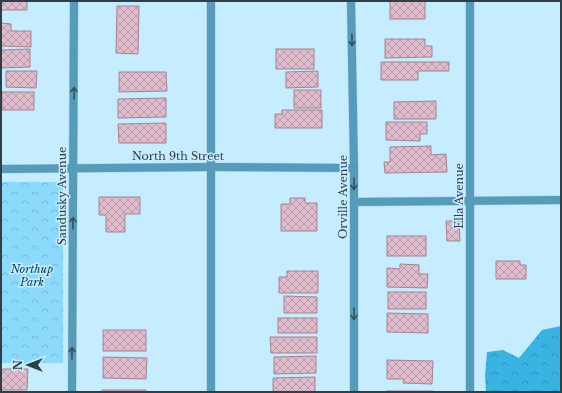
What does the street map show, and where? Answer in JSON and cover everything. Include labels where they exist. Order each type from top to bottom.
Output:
[{"type":"street","name":"Sandusky Avenue","points":[[72,392],[74,1]]},
{"type":"street","points":[[211,1],[211,392]]},
{"type":"street","name":"Orville Avenue","points":[[351,1],[354,168],[354,392]]},
{"type":"street","name":"Ella Avenue","points":[[470,1],[470,392]]},
{"type":"street","name":"North 9th Street","points":[[1,169],[211,167],[354,168]]},
{"type":"street","points":[[354,202],[561,200]]},
{"type":"green space","name":"Northup Park","points":[[1,182],[59,182],[63,187],[63,363],[1,363]]},
{"type":"green space","points":[[561,326],[561,392],[486,392],[485,375],[487,352],[503,350],[519,358],[542,330]]},
{"type":"building","points":[[1,1],[27,1],[27,10],[1,10]]},
{"type":"building","points":[[390,1],[425,1],[425,19],[390,19]]},
{"type":"building","points":[[117,6],[139,6],[138,54],[116,53]]},
{"type":"building","points":[[1,23],[11,24],[11,31],[31,31],[31,47],[1,46]]},
{"type":"building","points":[[385,39],[425,39],[425,46],[432,46],[432,57],[385,58]]},
{"type":"building","points":[[30,49],[30,67],[1,68],[1,50]]},
{"type":"building","points":[[276,49],[314,49],[314,69],[276,69]]},
{"type":"building","points":[[381,62],[449,62],[449,71],[418,71],[418,80],[381,80]]},
{"type":"building","points":[[6,71],[37,71],[36,88],[6,87]]},
{"type":"building","points":[[318,71],[318,87],[286,88],[286,72]]},
{"type":"building","points":[[119,72],[166,72],[167,91],[119,92]]},
{"type":"building","points":[[294,90],[321,90],[321,108],[294,108]]},
{"type":"building","points":[[2,92],[34,92],[34,110],[2,110]]},
{"type":"building","points":[[166,98],[166,117],[118,118],[118,99]]},
{"type":"building","points":[[436,101],[436,119],[394,119],[394,102]]},
{"type":"building","points":[[282,110],[322,110],[322,128],[275,128],[275,114],[282,114]]},
{"type":"building","points":[[386,122],[427,122],[427,134],[420,134],[420,141],[386,140]]},
{"type":"building","points":[[166,123],[166,143],[119,143],[118,124]]},
{"type":"building","points":[[431,146],[431,155],[446,154],[447,172],[385,173],[384,162],[390,162],[390,147]]},
{"type":"building","points":[[99,197],[140,197],[140,214],[125,214],[125,232],[106,232],[106,215],[99,215]]},
{"type":"building","points":[[290,198],[305,198],[305,203],[317,203],[317,231],[281,231],[281,204],[290,204]]},
{"type":"building","points":[[446,221],[459,221],[460,241],[447,241]]},
{"type":"building","points":[[387,236],[426,236],[426,256],[387,256]]},
{"type":"building","points":[[496,261],[520,261],[520,265],[526,265],[526,279],[496,279]]},
{"type":"building","points":[[400,264],[419,265],[419,274],[428,274],[427,288],[387,287],[387,268],[400,269]]},
{"type":"building","points":[[287,271],[318,271],[318,293],[279,293],[279,277],[287,277]]},
{"type":"building","points":[[388,292],[426,292],[426,309],[388,309]]},
{"type":"building","points":[[284,296],[317,297],[317,313],[284,313]]},
{"type":"building","points":[[387,313],[428,314],[428,333],[387,332]]},
{"type":"building","points":[[278,318],[317,318],[317,333],[278,333]]},
{"type":"building","points":[[103,330],[146,330],[146,351],[103,351]]},
{"type":"building","points":[[270,337],[317,337],[317,353],[271,353]]},
{"type":"building","points":[[316,356],[316,373],[274,374],[274,357]]},
{"type":"building","points":[[103,357],[147,358],[146,379],[103,378]]},
{"type":"building","points":[[387,360],[433,361],[432,384],[403,383],[404,379],[387,379]]},
{"type":"building","points":[[1,369],[28,369],[27,390],[1,390]]},
{"type":"building","points":[[315,377],[315,392],[273,392],[273,378]]},
{"type":"building","points":[[102,390],[146,390],[146,392],[102,392]]},
{"type":"building","points":[[433,391],[433,392],[387,392]]}]
